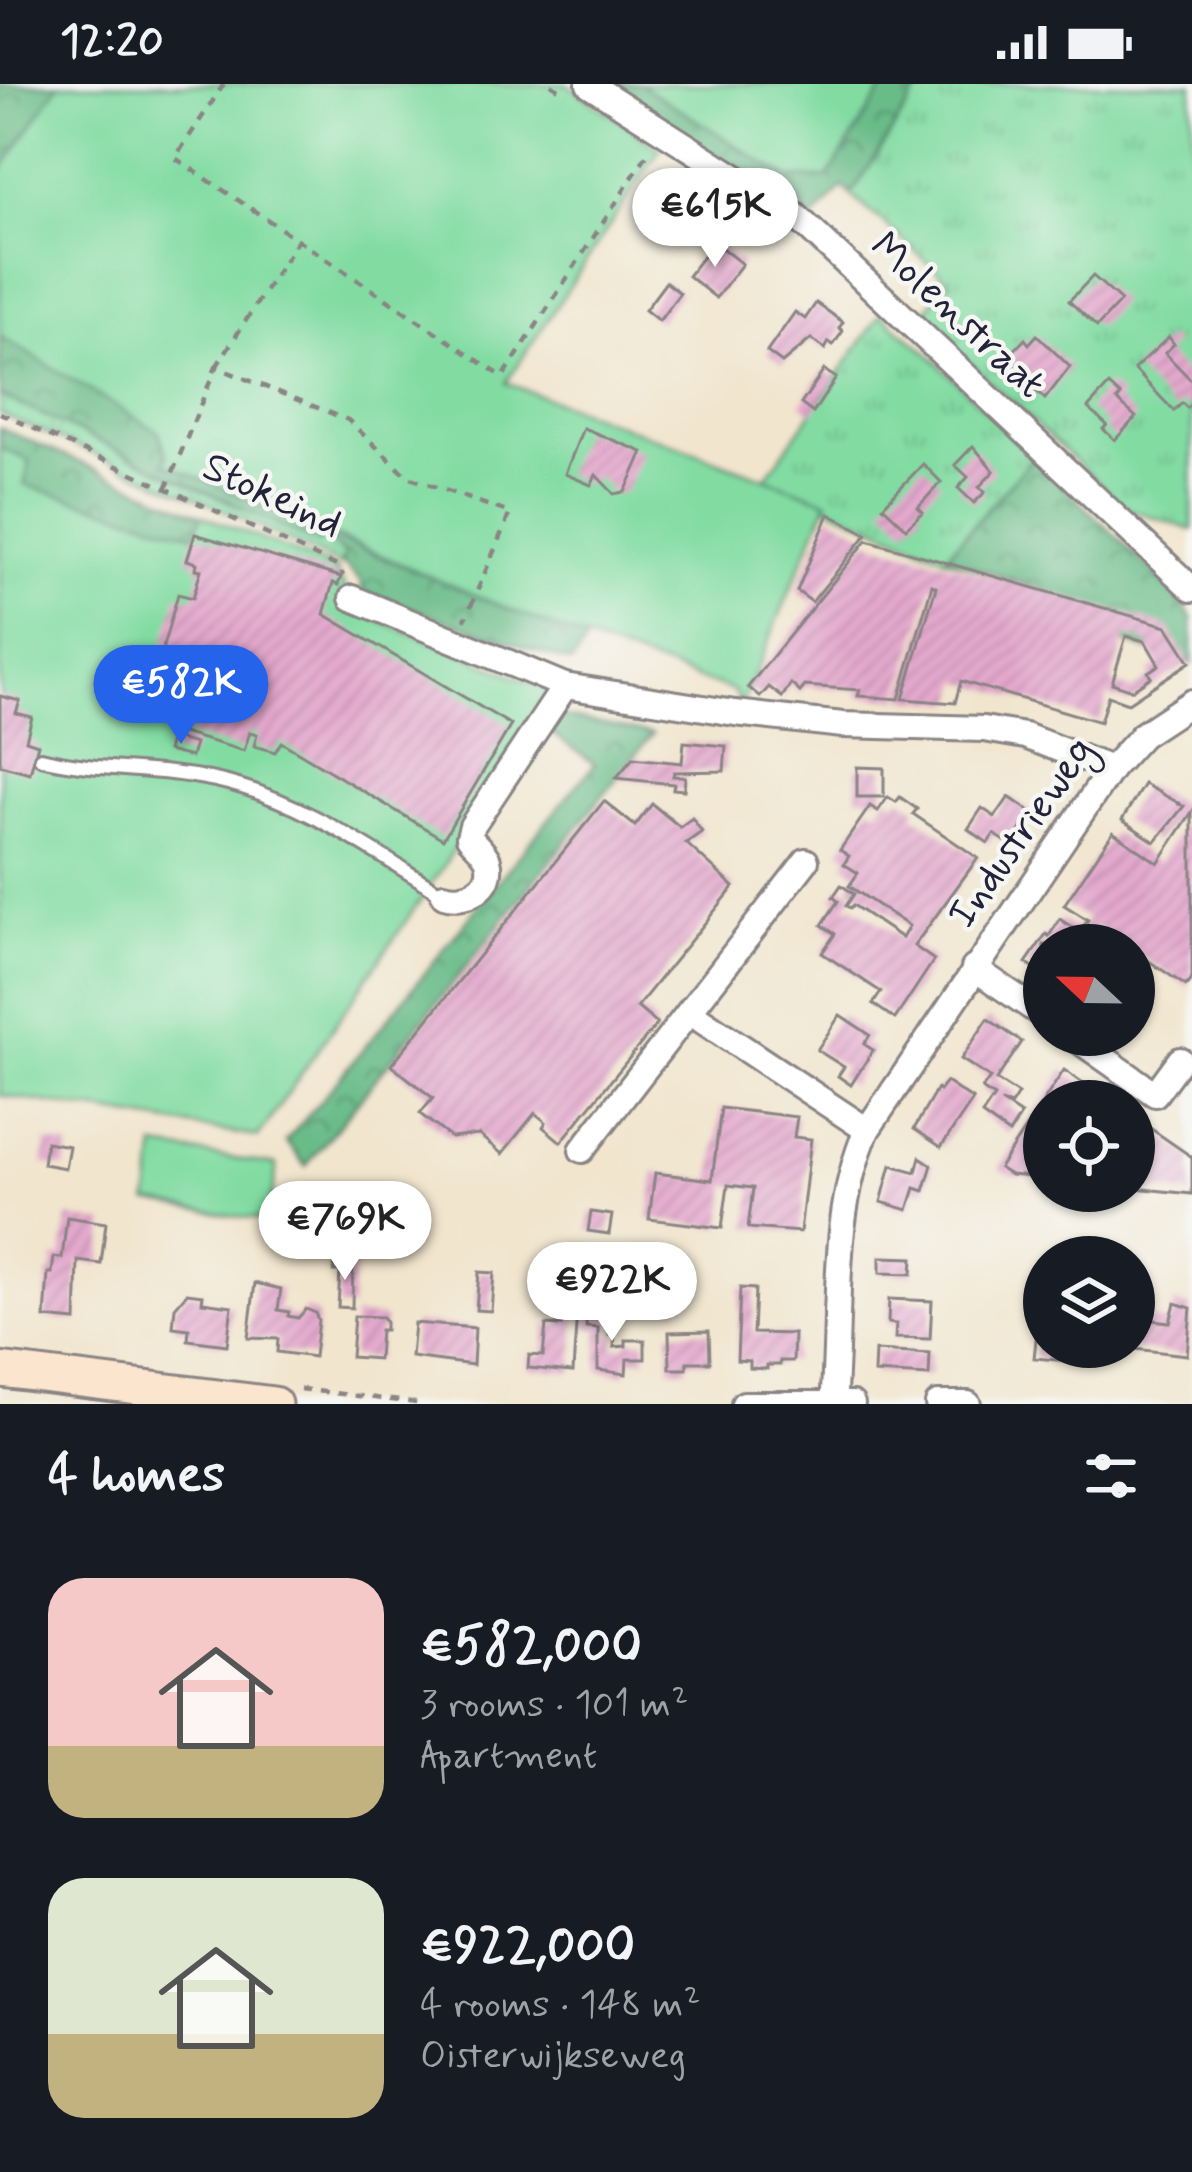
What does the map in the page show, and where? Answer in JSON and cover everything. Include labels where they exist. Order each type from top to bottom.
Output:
[{"type":"main road","points":[[0,1370],[274,1404]]},
{"type":"street","name":"Molenstraat","points":[[579,90],[795,215],[1192,589]]},
{"type":"street","name":"Stokeind","points":[[352,598],[566,686],[822,723],[984,729],[1047,743],[1111,769]]},
{"type":"street","points":[[444,895],[460,900],[476,894],[489,874],[488,857],[469,837],[472,826],[566,686]]},
{"type":"street","name":"Industrieweg","points":[[839,1403],[845,1197],[867,1130],[1111,769],[1142,735],[1192,702]]},
{"type":"street","points":[[582,1150],[806,862]]},
{"type":"street","name":"Industrieweg","points":[[974,968],[1023,1002]]},
{"type":"street","points":[[688,1012],[867,1130]]},
{"type":"street","points":[[1101,1056],[1155,1094],[1180,1060]]},
{"type":"street","points":[[744,1404],[839,1403]]},
{"type":"street","points":[[938,1404],[968,1404]]},
{"type":"lane","points":[[40,758],[68,765],[209,778],[282,798],[444,895]]},
{"type":"path","points":[[224,84],[175,158],[503,377],[652,152],[636,140]]},
{"type":"path","points":[[551,84],[579,90]]},
{"type":"path","points":[[166,489],[216,368],[298,240]]},
{"type":"path","points":[[216,368],[348,420],[408,477],[510,513],[456,642]]},
{"type":"path","name":"Stokeind","points":[[0,413],[339,567],[352,598]]},
{"type":"green space","points":[[0,84],[59,84],[0,173]]},
{"type":"green space","points":[[59,84],[567,84],[660,149],[506,383],[828,501],[741,706],[734,691],[471,594],[164,463],[167,456],[159,432],[0,336],[0,173]]},
{"type":"green space","points":[[608,84],[640,84],[789,179],[828,177],[886,84],[922,84],[857,186],[850,194],[842,187],[813,220]]},
{"type":"green space","points":[[640,84],[886,84],[828,177],[789,179]]},
{"type":"green space","points":[[922,84],[1192,84],[1192,530],[1126,508],[920,317],[950,282],[850,194]]},
{"type":"green space","points":[[881,314],[931,356],[1033,457],[945,557],[765,479]]},
{"type":"green space","points":[[0,336],[159,432],[165,463],[317,531],[587,640],[572,663],[362,592],[361,582],[341,562],[345,555],[319,532],[319,544],[0,395]]},
{"type":"green space","points":[[0,395],[318,543],[317,531],[346,555],[343,566],[0,414]]},
{"type":"green space","points":[[0,428],[202,515],[195,535],[23,485],[29,461],[0,448]]},
{"type":"green space","points":[[0,448],[30,461],[24,485],[194,535],[202,515],[336,569],[353,609],[549,690],[445,864],[258,1137],[0,1095]]},
{"type":"green space","points":[[1033,457],[1165,583],[1192,618],[1192,664],[1120,641],[1127,619],[945,557]]},
{"type":"green space","points":[[556,715],[652,734],[306,1166],[286,1141],[595,764],[547,730]]},
{"type":"green space","points":[[156,1147],[277,1165],[268,1221],[148,1202]]},
{"type":"building","points":[[714,242],[742,264],[716,298],[688,276]]},
{"type":"building","points":[[1093,276],[1121,301],[1097,327],[1069,301]]},
{"type":"building","points":[[666,282],[680,293],[659,321],[645,310]]},
{"type":"building","points":[[816,303],[843,322],[833,345],[829,342],[825,349],[811,339],[782,363],[767,352],[795,312],[805,319]]},
{"type":"building","points":[[1037,335],[1070,367],[1045,399],[1004,361],[1025,339],[1029,344]]},
{"type":"building","points":[[1169,337],[1174,344],[1165,353],[1192,381],[1192,403],[1187,408],[1182,403],[1174,411],[1134,369]]},
{"type":"building","points":[[824,370],[836,378],[813,413],[801,404]]},
{"type":"building","points":[[1109,385],[1136,417],[1115,440],[1088,408]]},
{"type":"building","points":[[583,428],[643,452],[625,492],[614,494],[596,475],[591,485],[565,474]]},
{"type":"building","points":[[973,446],[994,471],[979,487],[985,492],[974,503],[958,488],[968,477],[955,465]]},
{"type":"building","points":[[923,464],[941,482],[918,507],[923,512],[906,528],[883,506]]},
{"type":"building","points":[[829,514],[867,534],[812,602],[797,591]]},
{"type":"building","points":[[195,534],[341,577],[338,585],[333,583],[324,614],[511,725],[443,839],[281,742],[275,752],[254,746],[257,734],[250,732],[244,751],[157,726],[165,697],[150,692],[178,594],[193,598],[201,570],[187,560]]},
{"type":"building","points":[[867,540],[1167,626],[1190,662],[1128,703],[1108,696],[1100,722],[961,681],[955,703],[903,699],[936,587],[932,585],[899,699],[805,686],[800,692],[791,684],[782,697],[769,687],[760,697],[748,687]],"holes":[[[1126,636],[1145,641],[1159,665],[1148,672],[1151,677],[1132,690],[1112,683]]]},
{"type":"building","points":[[0,696],[20,701],[16,713],[32,717],[26,740],[38,744],[30,773],[0,765]]},
{"type":"building","points":[[171,737],[195,744],[191,757],[167,751]]},
{"type":"building","points":[[684,742],[726,746],[724,771],[674,772],[673,776],[685,777],[684,790],[673,789],[674,784],[616,778],[633,758],[682,763]]},
{"type":"building","points":[[857,767],[884,768],[884,797],[857,797]]},
{"type":"building","points":[[1144,784],[1184,806],[1155,842],[1122,820]]},
{"type":"building","points":[[888,797],[896,802],[900,797],[917,809],[913,814],[978,858],[914,946],[934,960],[895,1019],[873,1004],[881,992],[822,953],[835,934],[822,925],[838,901],[833,897],[841,885],[854,894],[846,906],[853,905],[902,938],[909,926],[849,886],[858,873],[844,864],[849,856],[840,850],[870,806],[878,811]]},
{"type":"building","points":[[1009,797],[1031,812],[1011,845],[994,834],[988,843],[968,829],[982,808],[995,817]]},
{"type":"building","points":[[604,801],[635,826],[652,804],[680,827],[692,818],[702,832],[686,843],[734,887],[637,1007],[657,1024],[561,1142],[535,1113],[502,1154],[479,1135],[451,1138],[420,1114],[433,1098],[391,1065]]},
{"type":"building","points":[[1192,812],[1192,978],[1186,986],[1155,965],[1155,924],[1085,924],[1088,920],[1064,905],[1113,832],[1158,863]]},
{"type":"building","points":[[840,1015],[870,1035],[864,1044],[873,1050],[851,1085],[838,1076],[844,1067],[817,1050]]},
{"type":"building","points":[[988,1019],[1022,1042],[996,1080],[1018,1094],[1011,1105],[1001,1102],[1021,1115],[1009,1134],[982,1115],[994,1097],[982,1089],[990,1078],[961,1059]]},
{"type":"building","points":[[1064,1070],[1079,1080],[1057,1080]]},
{"type":"building","points":[[946,1082],[973,1100],[941,1147],[914,1129]]},
{"type":"building","points":[[721,1108],[797,1117],[794,1137],[811,1139],[800,1232],[748,1228],[753,1188],[728,1185],[722,1228],[649,1219],[655,1173],[712,1180]]},
{"type":"building","points":[[1155,1131],[1192,1157],[1192,1194],[1155,1190]]},
{"type":"building","points":[[1023,1132],[1023,1176],[999,1168]]},
{"type":"building","points":[[46,1142],[69,1146],[65,1168],[43,1164]]},
{"type":"building","points":[[920,1157],[932,1165],[924,1191],[915,1188],[908,1210],[881,1202],[891,1165],[916,1172]]},
{"type":"building","points":[[591,1212],[612,1215],[609,1234],[588,1231]]},
{"type":"building","points":[[67,1217],[106,1223],[101,1264],[78,1261],[76,1321],[45,1318],[48,1273],[52,1273],[54,1257],[62,1258]]},
{"type":"building","points":[[880,1257],[913,1258],[912,1274],[880,1273]]},
{"type":"building","points":[[335,1260],[353,1261],[352,1308],[338,1307],[340,1271],[334,1271]]},
{"type":"building","points":[[551,1264],[607,1270],[606,1278],[590,1277],[589,1298],[548,1293]]},
{"type":"building","points":[[479,1272],[494,1273],[491,1311],[476,1310]]},
{"type":"building","points":[[653,1275],[680,1277],[678,1308],[660,1307],[660,1299],[654,1298]]},
{"type":"building","points":[[255,1283],[281,1289],[278,1310],[289,1312],[288,1316],[298,1318],[306,1309],[315,1313],[314,1357],[277,1352],[278,1339],[248,1338]]},
{"type":"building","points":[[740,1288],[755,1289],[753,1333],[794,1334],[793,1361],[767,1365],[767,1369],[750,1368],[750,1361],[737,1360]]},
{"type":"building","points":[[187,1293],[203,1295],[202,1302],[232,1306],[227,1345],[188,1340],[189,1329],[173,1327],[175,1307]]},
{"type":"building","points":[[889,1299],[932,1301],[930,1339],[895,1338],[896,1324],[888,1323]]},
{"type":"building","points":[[1175,1303],[1191,1308],[1187,1355],[1155,1351],[1155,1320],[1170,1322]]},
{"type":"building","points":[[587,1307],[611,1309],[609,1335],[615,1335],[614,1347],[626,1346],[626,1340],[645,1340],[645,1359],[627,1359],[626,1374],[598,1370],[598,1328],[586,1327]]},
{"type":"building","points":[[562,1310],[577,1310],[573,1372],[528,1368],[529,1355],[543,1356],[546,1325],[561,1326]]},
{"type":"building","points":[[354,1316],[385,1321],[378,1359],[351,1357]]},
{"type":"building","points":[[414,1323],[475,1328],[473,1365],[411,1357]]},
{"type":"building","points":[[709,1331],[710,1362],[687,1362],[687,1369],[670,1369],[669,1332]]},
{"type":"building","points":[[875,1351],[930,1354],[929,1376],[874,1373]]}]
